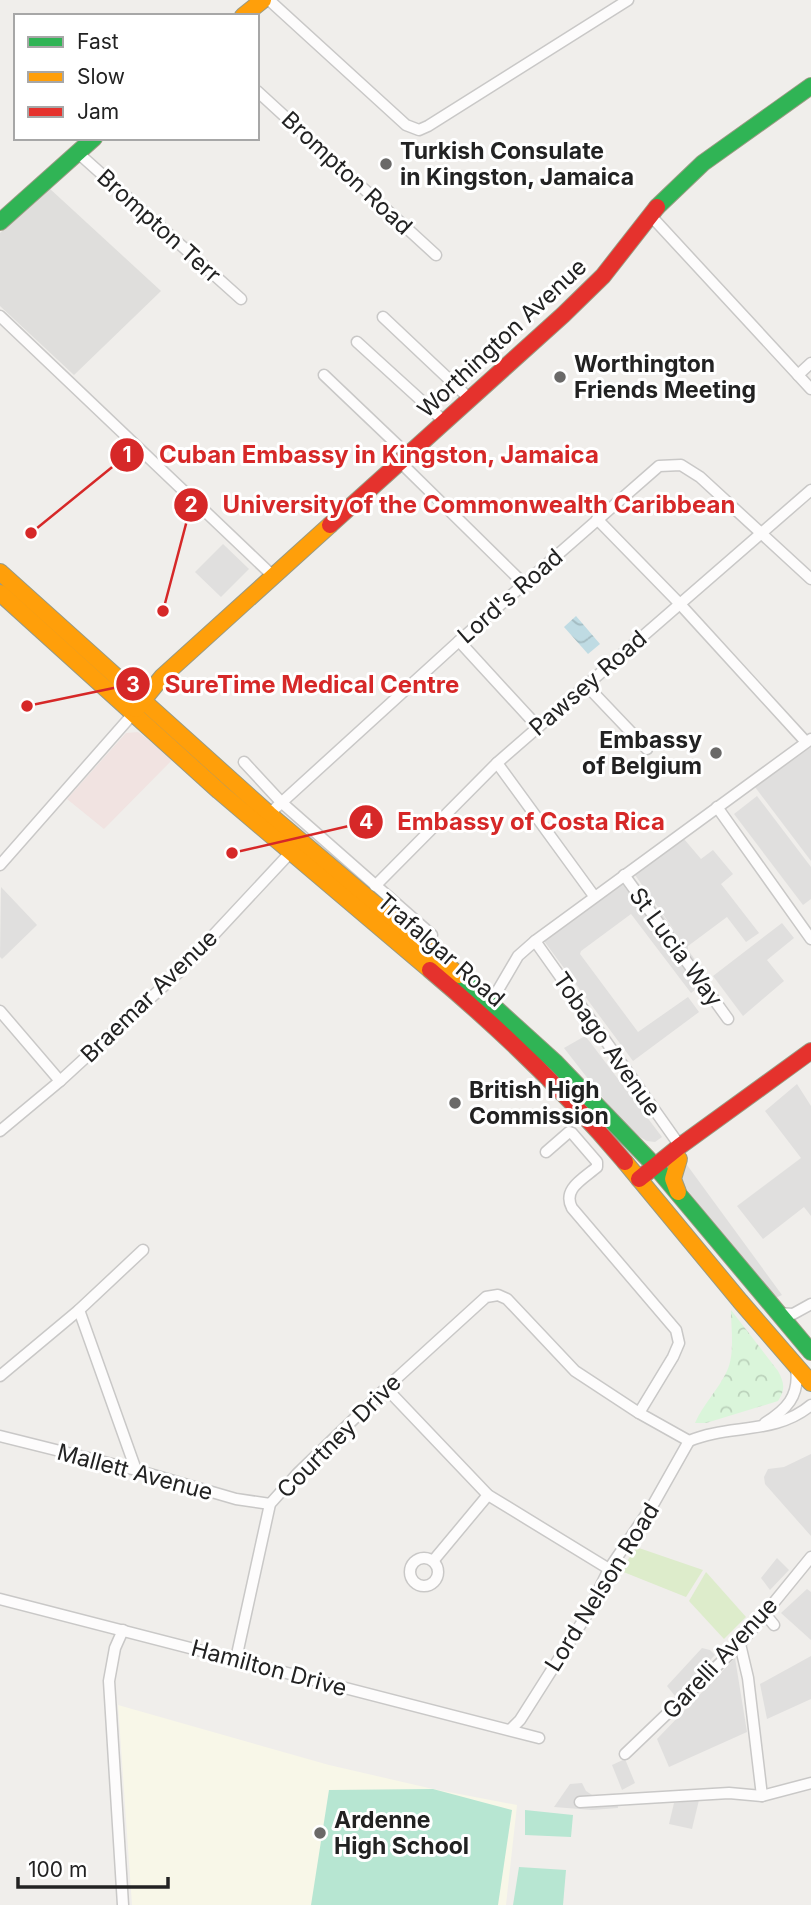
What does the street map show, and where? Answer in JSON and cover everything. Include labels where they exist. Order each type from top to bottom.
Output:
[{"type":"main road","points":[[246,14],[263,0]]},
{"type":"main road","name":"Worthington Avenue","points":[[132,715],[162,677],[446,423],[603,276],[662,201],[702,163],[811,86]]},
{"type":"main road","points":[[0,222],[92,140]]},
{"type":"main road","name":"Trafalgar Road","points":[[0,572],[269,814],[491,1002],[556,1063],[639,1148],[811,1352]]},
{"type":"main road","name":"Trafalgar Road","points":[[0,593],[132,715],[290,853],[462,997],[529,1058],[642,1182],[811,1383]]},
{"type":"main road","points":[[642,1182],[677,1152],[811,1051]]},
{"type":"main road","points":[[639,1148],[660,1157],[677,1152],[811,1065]]},
{"type":"main road","points":[[677,1152],[673,1179],[684,1203]]},
{"type":"street","points":[[269,0],[406,125],[419,130],[628,0]]},
{"type":"street","name":"Brompton Road","points":[[259,94],[436,255]]},
{"type":"street","name":"Brompton Terr","points":[[77,152],[241,299]]},
{"type":"street","points":[[651,216],[811,389]]},
{"type":"street","points":[[0,316],[273,576]]},
{"type":"street","points":[[383,317],[471,400]]},
{"type":"street","points":[[357,342],[446,423]]},
{"type":"street","points":[[798,375],[811,363]]},
{"type":"street","points":[[324,375],[524,584]]},
{"type":"street","name":"Lord's Road","points":[[269,814],[459,641],[659,466],[681,465],[700,477],[811,579]]},
{"type":"street","name":"Pawsey Road","points":[[375,886],[497,763],[811,490]]},
{"type":"street","points":[[491,1002],[518,956],[535,941],[808,741],[597,519]]},
{"type":"street","points":[[459,641],[538,727]]},
{"type":"street","points":[[586,685],[647,749]]},
{"type":"street","points":[[0,865],[132,715]]},
{"type":"street","points":[[244,762],[281,802],[432,935]]},
{"type":"street","points":[[497,763],[594,896]]},
{"type":"street","points":[[717,807],[811,939]]},
{"type":"street","name":"Braemar Avenue","points":[[0,1131],[60,1081],[179,972],[290,853]]},
{"type":"street","name":"St Lucia Way","points":[[624,875],[728,1019]]},
{"type":"street","name":"Tobago Avenue","points":[[535,941],[677,1152]]},
{"type":"street","points":[[0,1011],[60,1081]]},
{"type":"street","points":[[546,1152],[569,1132],[597,1162],[597,1167],[569,1191],[568,1200],[676,1330],[679,1343],[673,1357],[639,1413],[689,1441],[702,1435],[784,1422],[811,1405]]},
{"type":"street","points":[[0,1377],[79,1310],[143,1250]]},
{"type":"street","name":"Courtney Drive","points":[[236,1659],[270,1504],[296,1475],[386,1388],[486,1297],[498,1295],[516,1306],[575,1371],[639,1413]]},
{"type":"street","points":[[777,1313],[793,1314],[811,1304]]},
{"type":"street","points":[[79,1310],[136,1470]]},
{"type":"street","points":[[756,1428],[787,1408],[798,1381],[796,1367]]},
{"type":"street","points":[[386,1388],[488,1495],[609,1569]]},
{"type":"street","name":"Mallett Avenue","points":[[0,1436],[136,1470],[236,1499],[270,1504]]},
{"type":"street","name":"Lord Nelson Road","points":[[510,1730],[520,1720],[586,1616],[609,1569],[654,1503],[689,1441]]},
{"type":"street","points":[[433,1561],[488,1495]]},
{"type":"street","name":"Garelli Avenue","points":[[625,1754],[740,1644],[811,1557]]},
{"type":"street","name":"Hamilton Drive","points":[[0,1599],[539,1738]]},
{"type":"street","points":[[765,1614],[774,1625]]},
{"type":"street","points":[[123,1630],[115,1648],[109,1681],[123,1905]]},
{"type":"street","points":[[740,1644],[748,1678],[762,1796]]},
{"type":"street","points":[[580,1802],[729,1793],[762,1796],[811,1783]]},
{"type":"shaded area","points":[[49,188],[161,291],[74,375],[0,306],[0,233]]},
{"type":"shaded area","points":[[223,544],[249,569],[221,597],[195,572]]},
{"type":"shaded area","points":[[138,732],[173,759],[104,829],[67,799],[126,733]]},
{"type":"shaded area","points":[[811,745],[811,861],[755,787]]},
{"type":"shaded area","points":[[757,796],[811,867],[811,899],[803,905],[734,814]]},
{"type":"shaded area","points":[[684,839],[701,859],[713,850],[733,874],[721,884],[759,933],[746,942],[727,917],[688,946],[688,950],[709,979],[691,993],[631,914],[581,951],[580,954],[638,1032],[688,997],[699,1012],[633,1061],[544,941],[633,876],[677,934],[635,875]]},
{"type":"shaded area","points":[[1,887],[37,925],[2,959],[0,957]]},
{"type":"shaded area","points":[[782,923],[794,938],[767,960],[784,981],[743,1016],[713,976]]},
{"type":"shaded area","points":[[585,1036],[662,1137],[655,1142],[647,1141],[628,1130],[564,1048]]},
{"type":"shaded area","points":[[797,1084],[811,1106],[811,1216],[804,1207],[763,1239],[737,1206],[801,1158],[765,1111]]},
{"type":"shaded area","points":[[687,1165],[782,1295],[773,1299],[675,1174]]},
{"type":"shaded area","points":[[811,1454],[811,1536],[765,1484],[764,1477],[768,1469],[784,1467]]},
{"type":"shaded area","points":[[777,1558],[789,1570],[770,1590],[761,1578]]},
{"type":"shaded area","points":[[807,1589],[811,1592],[811,1640],[781,1613]]},
{"type":"shaded area","points":[[702,1648],[715,1655],[675,1696],[667,1686]]},
{"type":"shaded area","points":[[811,1656],[811,1699],[767,1719],[760,1684]]},
{"type":"shaded area","points":[[735,1658],[747,1732],[669,1767],[657,1739]]},
{"type":"shaded area","name":"Ardenne High School","points":[[118,1705],[329,1765],[517,1805],[506,1905],[132,1905]]},
{"type":"shaded area","points":[[625,1759],[635,1783],[622,1790],[612,1765]]},
{"type":"shaded area","points":[[582,1783],[586,1791],[598,1799],[617,1797],[618,1808],[592,1810],[554,1807],[570,1784]]},
{"type":"shaded area","points":[[699,1800],[692,1829],[669,1824],[674,1803]]},
{"type":"green space","points":[[731,1310],[778,1371],[783,1383],[782,1394],[778,1401],[706,1423],[695,1423],[724,1378],[729,1364],[732,1349]]},
{"type":"green space","points":[[636,1547],[703,1570],[686,1597],[621,1571]]},
{"type":"green space","points":[[706,1572],[746,1617],[724,1639],[689,1601]]},
{"type":"green space","points":[[433,1789],[512,1810],[498,1905],[311,1905],[329,1790]]},
{"type":"green space","points":[[525,1810],[573,1815],[571,1837],[525,1835]]},
{"type":"green space","points":[[519,1867],[566,1870],[563,1905],[513,1905]]},
{"type":"water","points":[[576,616],[600,644],[588,654],[564,627]]},
{"type":"traffic: fast","points":[[657,207],[703,163],[811,86]]},
{"type":"traffic: fast","points":[[0,222],[92,140]]},
{"type":"traffic: fast","points":[[459,975],[556,1063],[655,1166],[811,1352]]},
{"type":"traffic: slow","points":[[246,14],[263,0]]},
{"type":"traffic: slow","points":[[136,709],[162,677],[330,525]]},
{"type":"traffic: slow","points":[[0,572],[269,814],[459,975]]},
{"type":"traffic: slow","points":[[0,593],[219,791],[430,970]]},
{"type":"traffic: slow","points":[[678,1192],[673,1179],[679,1159]]},
{"type":"traffic: slow","points":[[625,1162],[811,1383]]},
{"type":"traffic: jam","points":[[330,525],[563,315],[603,276],[657,207]]},
{"type":"traffic: jam","points":[[430,970],[532,1062],[625,1162]]},
{"type":"traffic: jam","points":[[639,1179],[811,1051]]},
{"type":"place","name":"Turkish Consulate in Kingston, Jamaica","points":[[386,164]]},
{"type":"place","name":"Worthington Friends Meeting","points":[[560,377]]},
{"type":"place","name":"Cuban Embassy in Kingston, Jamaica","points":[[31,533]]},
{"type":"place","name":"University of the Commonwealth Caribbean","points":[[163,611]]},
{"type":"place","name":"SureTime Medical Centre","points":[[27,706]]},
{"type":"place","name":"Embassy of Belgium","points":[[716,753]]},
{"type":"place","name":"Embassy of Costa Rica","points":[[232,853]]},
{"type":"place","name":"British High Commission","points":[[455,1103]]},
{"type":"place","name":"Ardenne High School","points":[[320,1833]]}]
